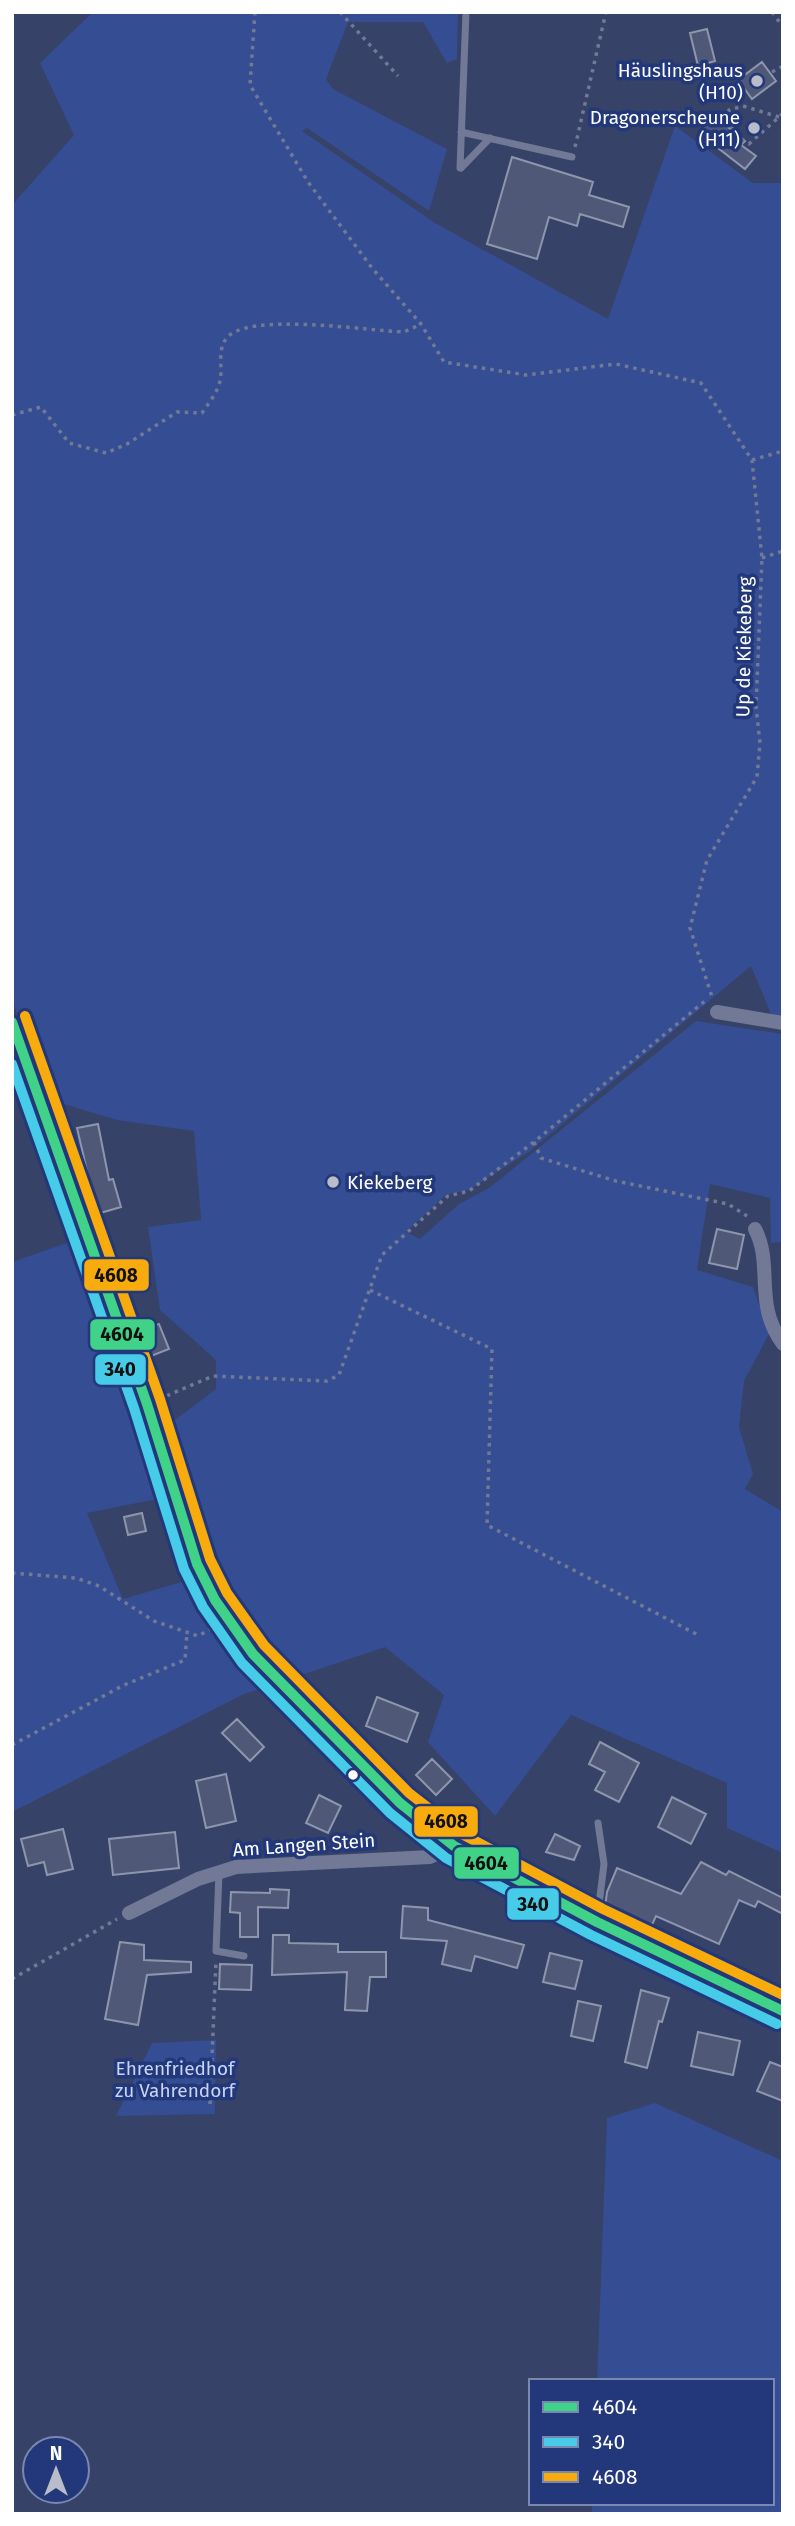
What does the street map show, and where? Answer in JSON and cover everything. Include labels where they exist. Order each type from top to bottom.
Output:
[{"type":"street","points":[[717,1012],[783,1023]]},
{"type":"street","points":[[12,1021],[147,1404],[197,1564],[215,1600],[272,1676],[347,1745],[400,1803],[454,1846],[597,1922],[783,2011]]},
{"type":"street","points":[[755,1229],[762,1244],[762,1285],[769,1320],[783,1344]]},
{"type":"street","name":"Am Langen Stein","points":[[129,1913],[219,1871],[236,1867],[430,1857],[454,1846]]},
{"type":"lane","points":[[466,12],[460,168],[490,138]]},
{"type":"lane","points":[[461,132],[572,157]]},
{"type":"lane","points":[[597,1922],[604,1864],[598,1823]]},
{"type":"lane","points":[[219,1871],[216,1951],[244,1956]]},
{"type":"path","name":"Up de Kiekeberg","points":[[255,12],[250,85],[308,182],[372,268],[421,324],[444,362],[526,375],[617,364],[701,383],[752,460],[762,558],[756,707],[760,743],[757,777],[707,860],[690,928],[712,995],[534,1142]]},
{"type":"path","points":[[340,12],[398,76]]},
{"type":"path","points":[[572,157],[606,12]]},
{"type":"path","points":[[772,12],[783,27]]},
{"type":"path","points":[[772,72],[783,66]]},
{"type":"path","points":[[743,106],[781,115],[749,144],[737,136],[729,123],[729,110],[743,106]]},
{"type":"path","points":[[12,415],[41,407],[69,443],[106,453],[127,444],[177,412],[202,413],[220,382],[222,345],[227,336],[238,330],[288,323],[404,332],[421,324]]},
{"type":"path","points":[[752,460],[783,451]]},
{"type":"path","points":[[762,558],[783,551]]},
{"type":"path","points":[[147,1404],[213,1376],[327,1381],[339,1375],[382,1255],[448,1196],[469,1192],[534,1142],[541,1158],[616,1181],[728,1204],[748,1216],[755,1229]]},
{"type":"path","points":[[370,1290],[492,1349],[487,1525],[700,1636]]},
{"type":"path","points":[[12,1573],[76,1578],[99,1586],[154,1621],[198,1636],[217,1626],[215,1600]]},
{"type":"path","points":[[12,1745],[124,1685],[186,1660],[187,1632]]},
{"type":"path","points":[[12,1979],[129,1913]]},
{"type":"path","points":[[211,2104],[216,1951]]},
{"type":"green space","points":[[93,12],[458,12],[457,59],[447,63],[423,22],[348,22],[326,79],[333,89],[447,149],[429,211],[307,128],[302,131],[435,223],[608,319],[675,126],[753,183],[783,183],[783,1020],[773,1019],[751,966],[530,1151],[469,1190],[447,1194],[406,1232],[420,1239],[459,1204],[489,1188],[696,1021],[783,1034],[783,1242],[771,1243],[770,1198],[710,1184],[697,1270],[753,1287],[769,1334],[744,1381],[739,1427],[753,1474],[745,1489],[783,1512],[783,1853],[727,1828],[727,1783],[571,1715],[495,1816],[428,1742],[444,1695],[385,1647],[244,1694],[12,1812],[12,1262],[84,1237],[173,1504],[152,1500],[87,1513],[123,1599],[192,1579],[255,1668],[272,1660],[202,1557],[171,1423],[216,1389],[216,1360],[160,1310],[148,1227],[201,1220],[194,1131],[117,1120],[47,1099],[27,1054],[12,996],[12,205],[74,135],[40,63]]},
{"type":"green space","name":"Ehrenfriedhof zu Vahrendorf","points":[[216,2040],[215,2114],[116,2116],[152,2043]]},
{"type":"green space","points":[[655,2103],[783,2161],[783,2514],[592,2514],[592,2505],[774,2505],[774,2379],[597,2379],[607,2118]]},
{"type":"building","points":[[707,29],[715,61],[698,66],[690,33]]},
{"type":"building","name":"Häuslingshaus (H10)","points":[[762,62],[776,81],[752,99],[738,80]]},
{"type":"building","points":[[711,113],[745,141],[741,145],[756,156],[745,169],[709,141],[713,136],[701,126]]},
{"type":"building","points":[[512,157],[593,182],[589,195],[629,207],[623,227],[580,214],[577,226],[549,217],[537,259],[487,244]]},
{"type":"building","points":[[98,1124],[109,1180],[113,1179],[121,1207],[97,1214],[77,1128]]},
{"type":"building","points":[[717,1229],[744,1235],[737,1269],[709,1263]]},
{"type":"building","points":[[159,1324],[169,1349],[146,1358],[136,1332]]},
{"type":"building","points":[[142,1513],[146,1531],[128,1535],[124,1517]]},
{"type":"building","points":[[377,1697],[418,1713],[407,1742],[366,1726]]},
{"type":"building","points":[[237,1719],[264,1747],[250,1761],[222,1733]]},
{"type":"building","points":[[600,1742],[639,1763],[619,1802],[595,1790],[605,1772],[589,1764]]},
{"type":"building","points":[[432,1759],[452,1779],[436,1795],[416,1775]]},
{"type":"building","points":[[226,1774],[236,1821],[206,1828],[196,1781]]},
{"type":"building","points":[[319,1795],[341,1806],[328,1833],[306,1823]]},
{"type":"building","points":[[672,1797],[706,1814],[691,1844],[658,1827]]},
{"type":"building","points":[[63,1829],[73,1869],[47,1875],[44,1862],[28,1866],[21,1839]]},
{"type":"building","points":[[175,1832],[179,1868],[113,1875],[109,1839]]},
{"type":"building","points":[[555,1834],[580,1846],[574,1860],[546,1852]]},
{"type":"building","points":[[701,1862],[726,1875],[729,1871],[783,1898],[783,1914],[758,1901],[755,1907],[739,1900],[719,1944],[656,1916],[651,1927],[605,1907],[607,1892],[617,1868],[681,1894]]},
{"type":"building","points":[[270,1889],[289,1890],[288,1908],[258,1907],[258,1937],[240,1937],[240,1913],[230,1912],[231,1892],[270,1893]]},
{"type":"building","points":[[403,1906],[428,1908],[428,1920],[524,1945],[517,1968],[475,1956],[471,1971],[442,1964],[447,1941],[401,1938]]},
{"type":"building","points":[[273,1935],[289,1935],[289,1943],[338,1944],[338,1952],[386,1952],[386,1977],[370,1977],[367,2011],[345,2010],[347,1972],[272,1975]]},
{"type":"building","points":[[120,1942],[144,1945],[144,1960],[191,1962],[191,1972],[147,1975],[138,2025],[105,2019]]},
{"type":"building","points":[[550,1953],[582,1961],[575,1989],[543,1982]]},
{"type":"building","points":[[220,1964],[252,1965],[251,1990],[219,1989]]},
{"type":"building","points":[[641,1990],[669,1998],[662,2022],[659,2021],[647,2068],[625,2062]]},
{"type":"building","points":[[578,2001],[601,2006],[593,2041],[571,2036]]},
{"type":"building","points":[[698,2032],[740,2041],[733,2075],[691,2066]]},
{"type":"building","points":[[770,2062],[783,2067],[783,2101],[757,2091]]},
{"type":"transit line","name":"4608","points":[[25,1016],[160,1399],[210,1559],[227,1593],[264,1645],[409,1793],[462,1834],[603,1909],[783,1995]]},
{"type":"transit line","name":"4604","points":[[12,1022],[147,1404],[197,1564],[215,1600],[253,1654],[400,1803],[454,1846],[597,1922],[783,2011]]},
{"type":"transit line","name":"340","points":[[12,1064],[134,1408],[184,1569],[203,1607],[242,1663],[390,1813],[446,1858],[591,1935],[777,2024]]},
{"type":"place","name":"Häuslingshaus (H10)","points":[[757,81]]},
{"type":"place","name":"Dragonerscheune (H11)","points":[[754,128]]},
{"type":"place","name":"Kiekeberg","points":[[333,1182]]}]
